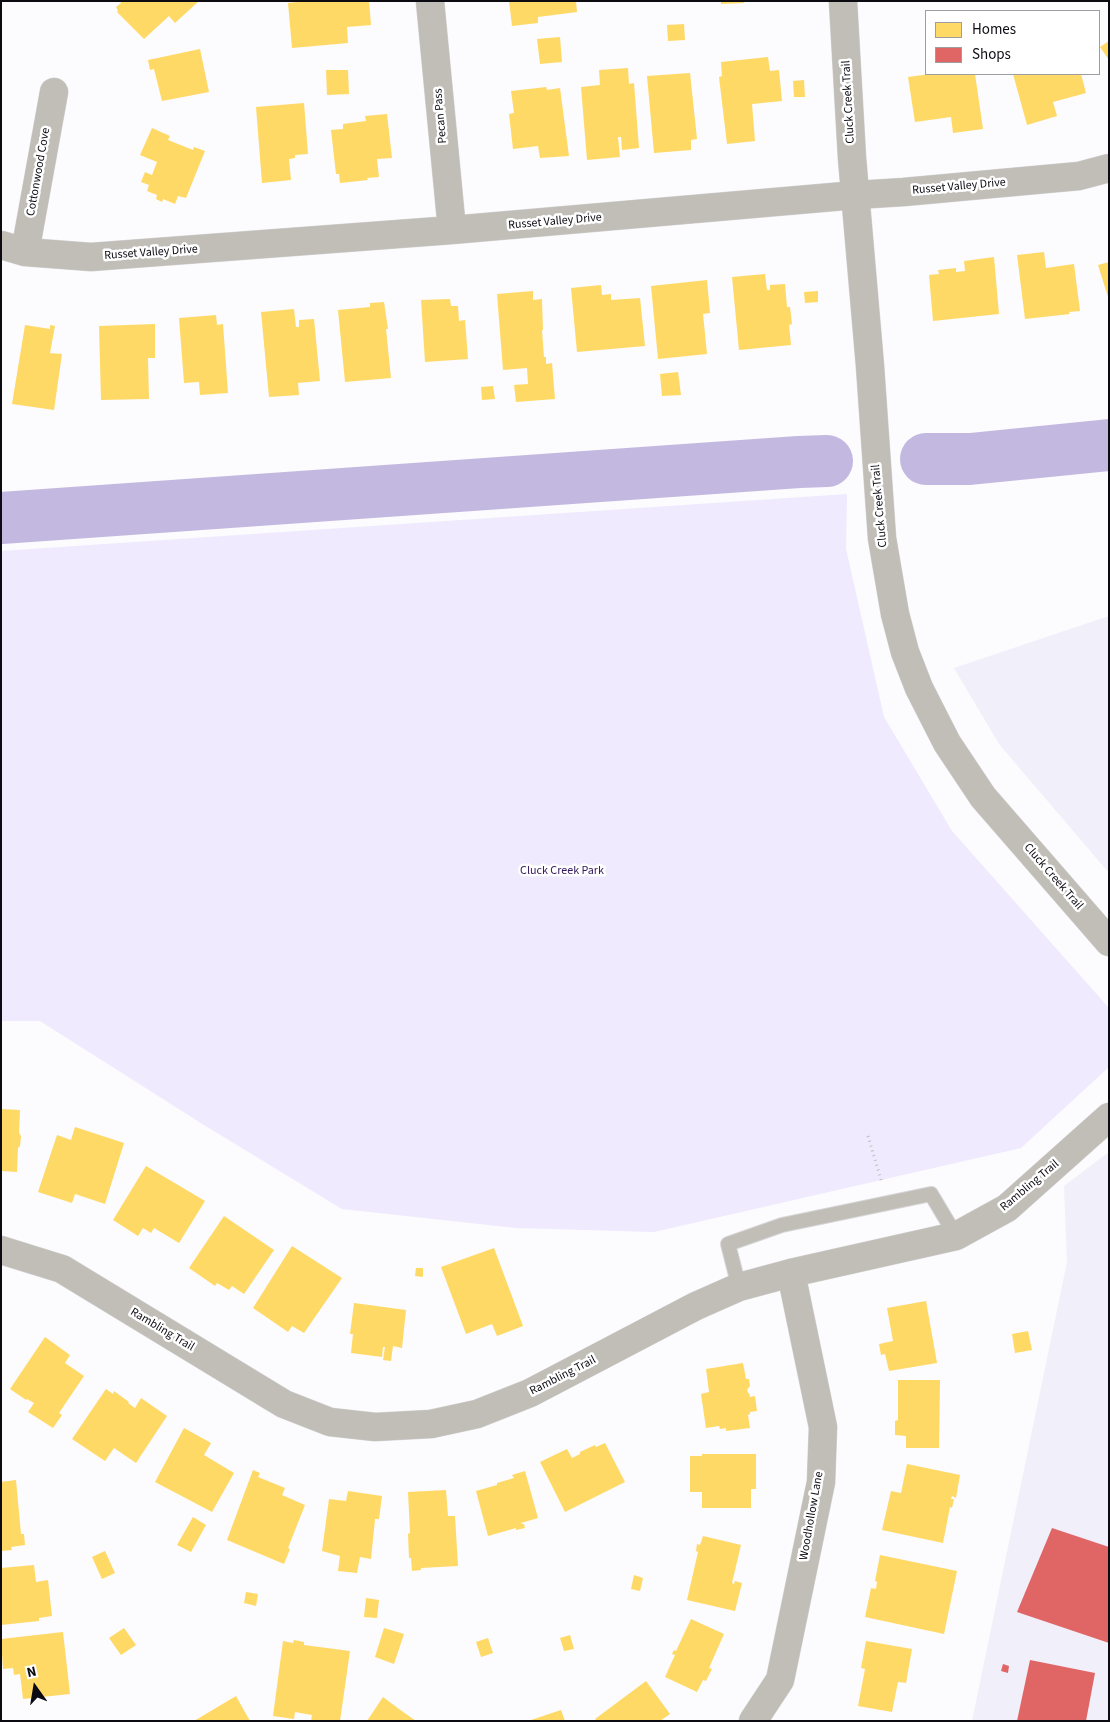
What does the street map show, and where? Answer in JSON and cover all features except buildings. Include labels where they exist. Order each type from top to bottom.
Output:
[{"type":"street","name":"Pecan Pass","points":[[430,1],[452,230]]},
{"type":"street","name":"Cluck Creek Trail","points":[[843,1],[882,538],[895,614],[905,652],[947,743],[983,796],[1109,942]]},
{"type":"street","name":"Cottonwood Cove","points":[[13,249],[54,92]]},
{"type":"street","name":"Russet Valley Drive","points":[[13,249],[91,257],[452,230],[904,192],[1079,176],[1109,168]]},
{"type":"street","name":"Rambling Trail","points":[[1,1250],[62,1268],[284,1404],[330,1422],[375,1427],[431,1424],[477,1414],[530,1393],[696,1306],[739,1287],[956,1236],[1007,1208],[1109,1117]]},
{"type":"street","name":"Woodhollow Lane","points":[[753,1721],[780,1680],[821,1482],[823,1428],[790,1274]]},
{"type":"lane","points":[[739,1287],[728,1244],[782,1225],[931,1194],[956,1236]]},
{"type":"path","points":[[868,1136],[888,1203]]},
{"type":"shaded area","points":[[1109,616],[1109,873],[999,744],[954,668]]},
{"type":"shaded area","points":[[1109,1152],[1109,1721],[972,1721],[1067,1262],[1064,1186]]},
{"type":"green space","name":"Cluck Creek Park","points":[[847,494],[846,549],[884,717],[952,831],[1109,1008],[1109,1067],[1021,1148],[654,1232],[516,1228],[342,1209],[204,1125],[40,1021],[1,1021],[1,551]]},
{"type":"waterway","points":[[926,459],[970,459],[1109,445]]},
{"type":"waterway","points":[[1,518],[827,461]]}]
